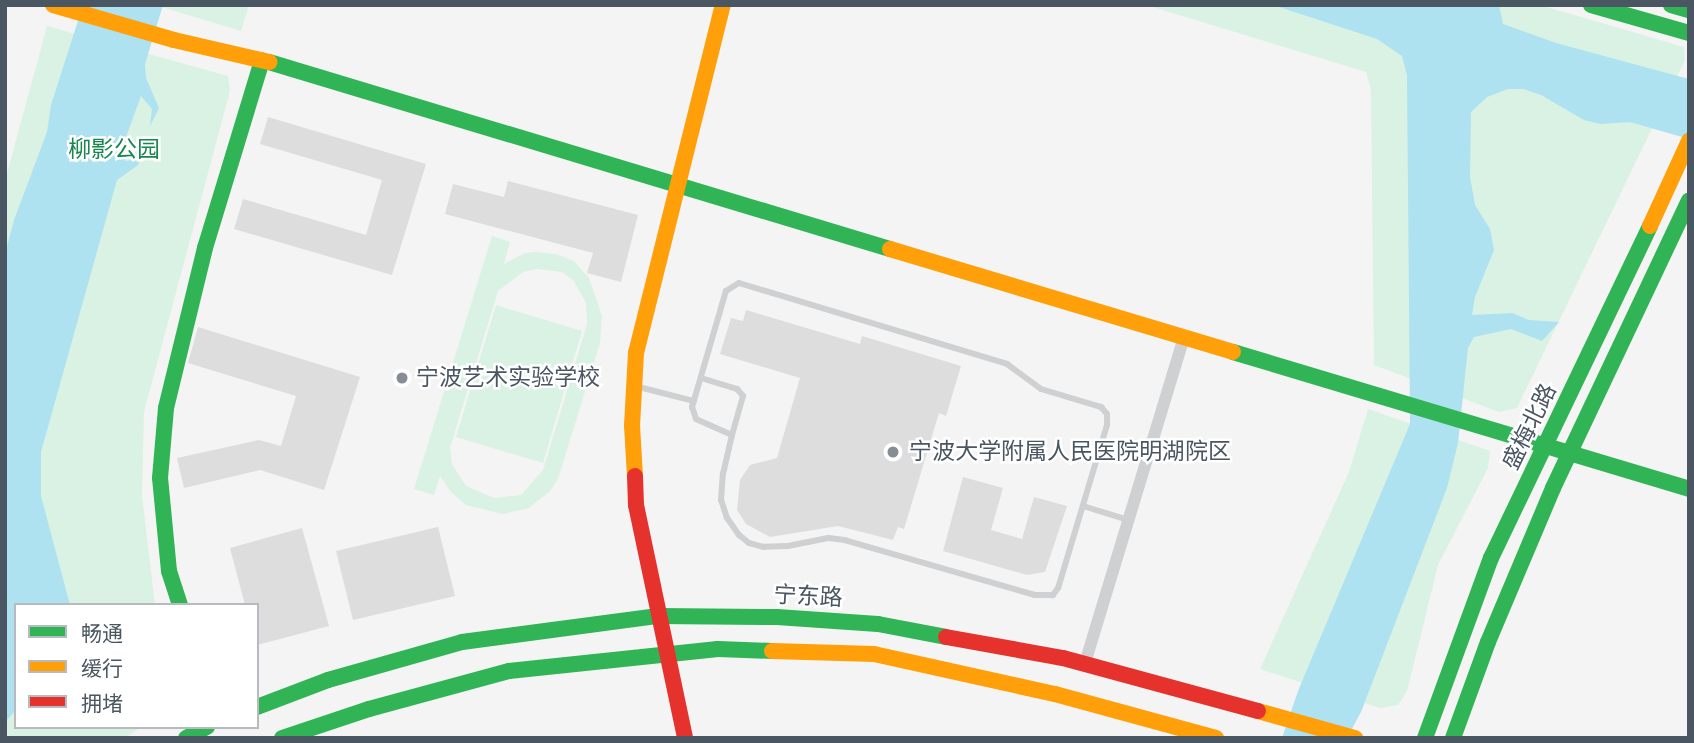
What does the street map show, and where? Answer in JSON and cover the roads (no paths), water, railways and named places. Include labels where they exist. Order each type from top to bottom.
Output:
[{"type":"main road","points":[[53,5],[174,40],[262,60],[1571,451],[1689,489]]},
{"type":"main road","points":[[685,738],[636,505],[632,426],[634,386],[636,353],[723,5]]},
{"type":"main road","points":[[1591,5],[1689,33]]},
{"type":"main road","points":[[1671,5],[1689,10]]},
{"type":"main road","points":[[179,603],[169,571],[160,478],[166,408],[205,248],[262,60]]},
{"type":"main road","name":"盛梅北路","points":[[1425,738],[1491,558],[1689,141]]},
{"type":"main road","name":"盛梅北路","points":[[1453,738],[1488,642],[1571,451],[1689,200]]},
{"type":"main road","name":"宁东路","points":[[259,706],[328,680],[462,642],[658,616],[777,617],[878,624],[975,639],[1085,663],[1355,738]]},
{"type":"main road","points":[[282,738],[369,709],[509,671],[718,649],[874,654],[1055,694],[1216,738]]},
{"type":"main road","points":[[186,738],[203,729]]},
{"type":"street","points":[[1085,663],[1184,337]]},
{"type":"lane","points":[[701,377],[737,389],[743,396],[723,474],[721,500],[727,518],[739,535],[749,542],[764,547],[788,546],[828,538],[845,540],[1045,597],[1053,595],[1058,588],[1107,425],[1107,414],[1101,407],[1041,389],[1007,364],[739,283],[726,291],[694,401],[696,419],[732,435]]},
{"type":"lane","points":[[634,386],[694,401]]},
{"type":"lane","points":[[1083,506],[1129,520]]},
{"type":"water","points":[[83,5],[163,5],[145,64],[146,78],[159,108],[150,126],[152,109],[141,96],[126,137],[125,161],[132,160],[144,139],[138,165],[117,180],[41,452],[41,496],[69,603],[14,603],[14,712],[5,722],[5,254],[14,220],[47,132],[51,105]]},
{"type":"water","points":[[1273,5],[1499,5],[1503,24],[1556,43],[1689,79],[1689,139],[1630,122],[1600,124],[1584,120],[1541,95],[1523,89],[1508,89],[1487,97],[1471,112],[1470,177],[1475,205],[1490,229],[1494,250],[1475,297],[1472,315],[1512,313],[1529,320],[1559,322],[1542,341],[1511,329],[1474,337],[1468,348],[1458,443],[1447,488],[1361,712],[1347,738],[1282,738],[1298,691],[1410,424],[1407,75],[1402,56],[1377,39]]},
{"type":"place","name":"宁波艺术实验学校","points":[[402,378]]},
{"type":"place","name":"宁波大学附属人民医院明湖院区","points":[[893,452]]},
{"type":"park label","name":"柳影公园","points":[[114,150]]}]
